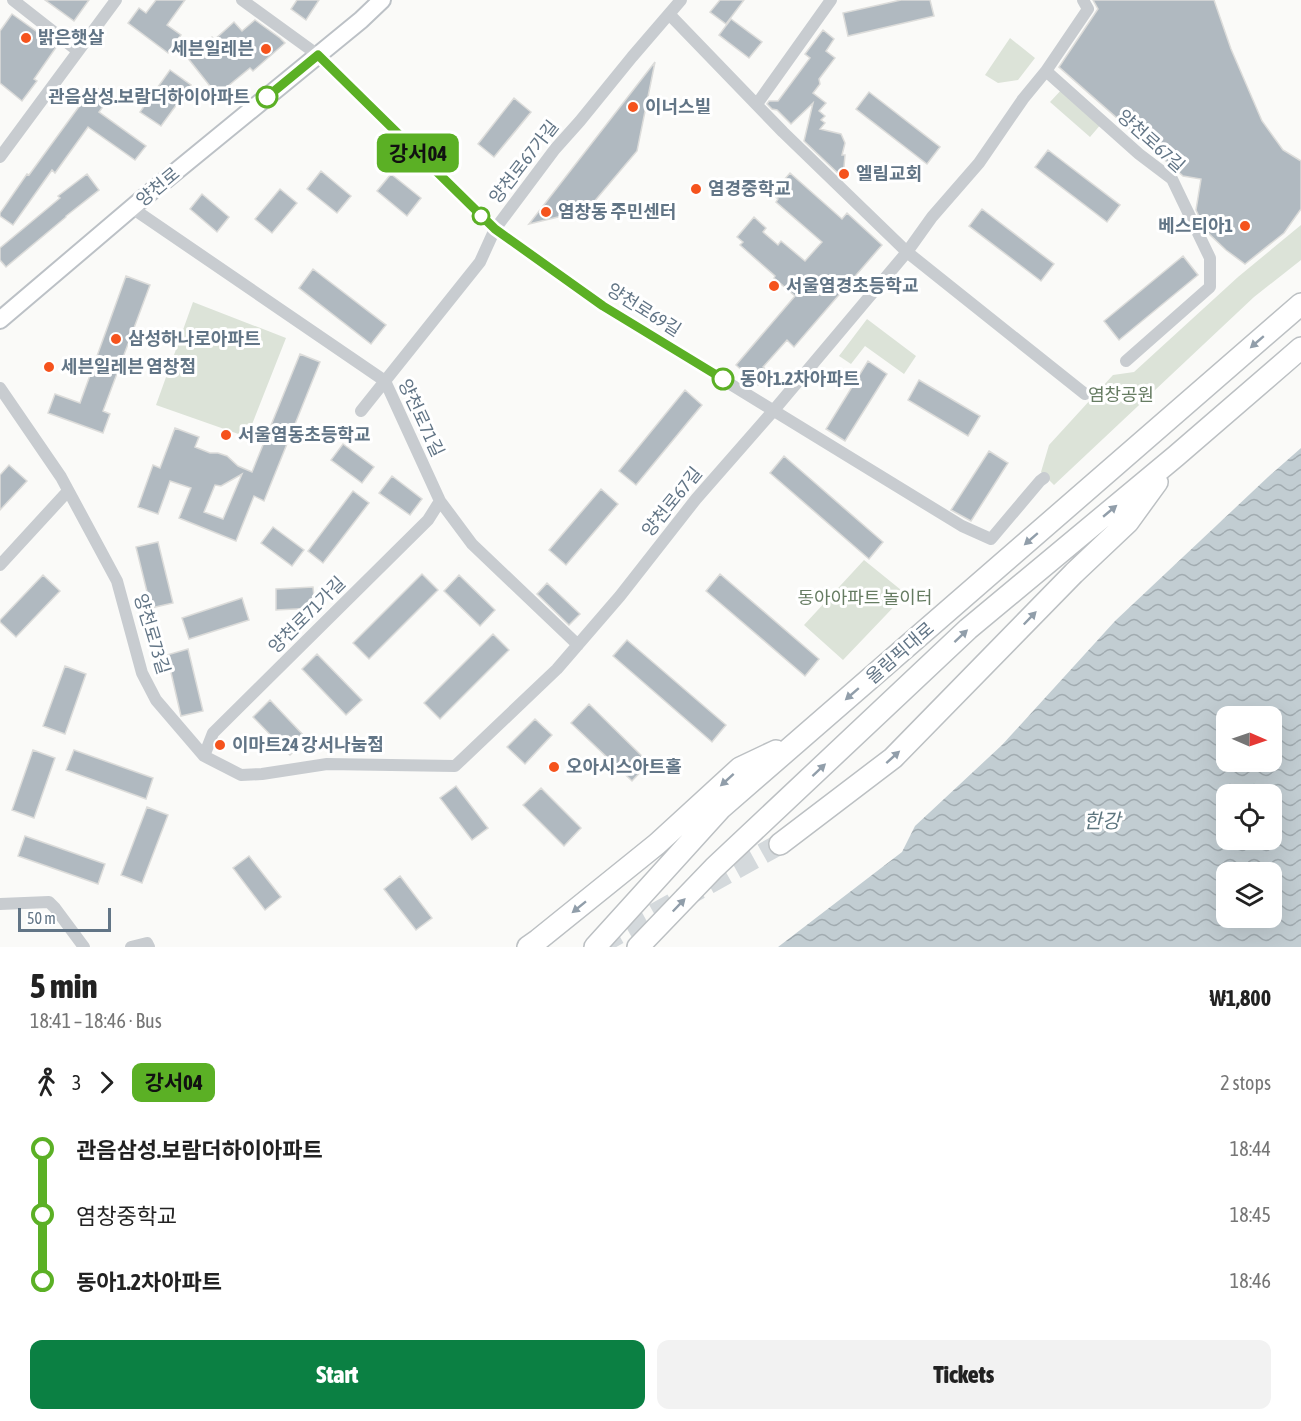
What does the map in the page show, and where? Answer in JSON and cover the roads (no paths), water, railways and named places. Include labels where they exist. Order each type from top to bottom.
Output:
[{"type":"highway","name":"올림픽대로","points":[[595,947],[721,808],[1301,304]]},
{"type":"highway","name":"올림픽대로","points":[[638,947],[714,868],[968,629],[1176,456],[1301,348]]},
{"type":"highway","points":[[780,844],[893,758],[1074,573],[1128,522],[1176,456]]},
{"type":"highway","points":[[528,947],[657,844],[740,768],[796,742]]},
{"type":"main road","name":"양천로","points":[[0,320],[361,20],[382,0]]},
{"type":"street","points":[[13,0],[78,51]]},
{"type":"street","points":[[0,157],[116,0]]},
{"type":"street","points":[[242,0],[318,55]]},
{"type":"street","name":"양천로67가길","points":[[361,411],[480,262],[495,229],[555,149],[681,0]]},
{"type":"street","points":[[757,104],[831,0]]},
{"type":"street","name":"양천로67길","points":[[455,766],[557,669],[620,596],[696,498],[774,410],[907,252],[932,216],[979,163],[1023,99],[1046,71],[1088,9],[1083,0]]},
{"type":"street","points":[[669,14],[783,132],[907,252],[1085,394]]},
{"type":"street","name":"양천로69길","points":[[318,55],[495,229],[603,306],[962,526],[992,539],[1044,478]]},
{"type":"street","name":"양천로67길","points":[[1046,71],[1139,154],[1172,179],[1210,258],[1210,287],[1126,361]]},
{"type":"street","name":"양천로71길","points":[[132,208],[385,381],[440,501],[472,544],[578,645]]},
{"type":"street","name":"양천로73길","points":[[0,388],[61,477],[117,581],[142,673],[156,700],[204,756],[241,775],[327,764],[455,766]]},
{"type":"street","points":[[0,565],[68,491]]},
{"type":"street","name":"양천로71가길","points":[[204,756],[213,733],[429,520],[440,501]]},
{"type":"street","points":[[0,904],[49,902],[84,947]]},
{"type":"street","points":[[131,947],[147,943],[149,947]]},
{"type":"water","name":"한강","points":[[1301,448],[1301,947],[778,947],[902,852],[915,826],[1002,745],[1115,621]]},
{"type":"tunnel","points":[[600,944],[780,844]]},
{"type":"place","name":"밝은햇살","points":[[26,38]]},
{"type":"place","name":"세븐일레븐","points":[[266,49]]},
{"type":"place","name":"관음삼성.보람더하이아파트","points":[[267,97]]},
{"type":"place","name":"이너스빌","points":[[633,107]]},
{"type":"place","name":"엘림교회","points":[[844,174]]},
{"type":"place","name":"염경중학교","points":[[696,189]]},
{"type":"place","name":"염창동 주민센터","points":[[546,212]]},
{"type":"place","name":"베스티아1","points":[[1245,226]]},
{"type":"place","name":"서울염경초등학교","points":[[774,286]]},
{"type":"place","name":"삼성하나로아파트","points":[[116,339]]},
{"type":"place","name":"세븐일레븐 염창점","points":[[49,367]]},
{"type":"place","name":"동아1.2차아파트","points":[[723,379]]},
{"type":"place","name":"서울염동초등학교","points":[[226,435]]},
{"type":"place","name":"이마트24 강서나눔점","points":[[220,745]]},
{"type":"place","name":"오아시스아트홀","points":[[554,767]]},
{"type":"park label","name":"염창공원","points":[[1121,395]]},
{"type":"park label","name":"동아아파트 놀이터","points":[[865,598]]}]
